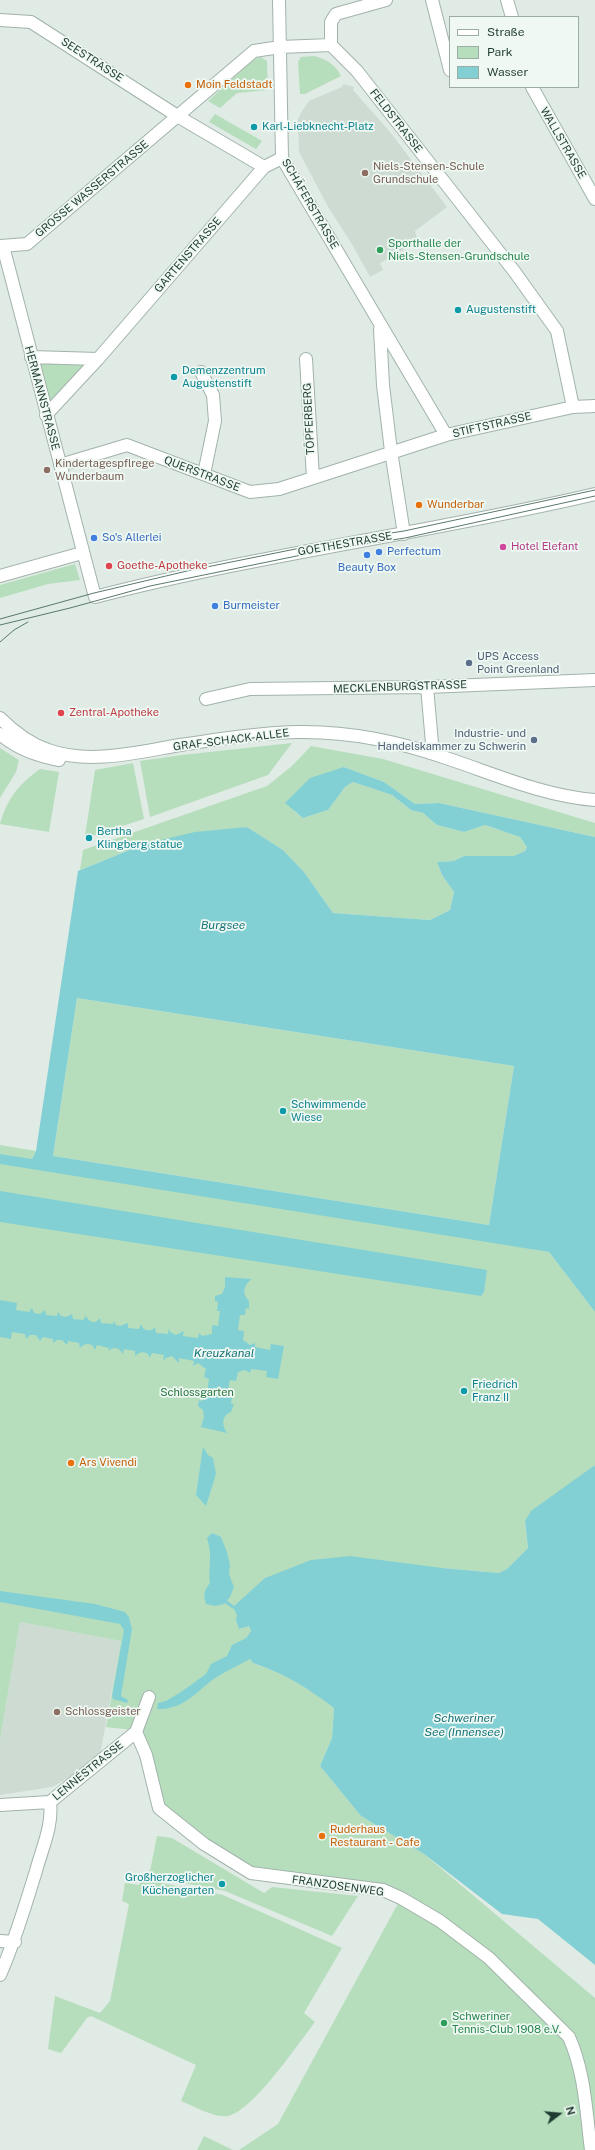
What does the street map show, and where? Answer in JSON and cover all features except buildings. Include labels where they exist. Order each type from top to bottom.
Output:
[{"type":"street","name":"SCHÄFERSTRASSE","points":[[279,0],[282,158],[446,435]]},
{"type":"street","points":[[264,167],[179,116],[254,51],[280,47],[331,45],[331,22],[336,14],[386,0]]},
{"type":"street","points":[[432,0],[449,66]]},
{"type":"street","points":[[507,0],[512,16]]},
{"type":"street","name":"SEESTRASSE","points":[[0,20],[32,22],[179,116]]},
{"type":"street","name":"FELDSTRASSE","points":[[331,45],[357,71],[514,271],[557,331],[573,407]]},
{"type":"street","name":"WALLSTRASSE","points":[[533,88],[595,199]]},
{"type":"street","name":"GROSSE WASSERSTRASSE","points":[[1,246],[27,244],[179,116]]},
{"type":"street","name":"GARTENSTRASSE","points":[[46,415],[98,359],[264,167],[282,158]]},
{"type":"street","name":"HERMANNSTRASSE","points":[[1,246],[32,357],[82,554],[95,597]]},
{"type":"street","name":"SCHÄFERSTRASSE","points":[[380,324],[383,385],[391,451],[404,534]]},
{"type":"street","points":[[32,357],[98,359]]},
{"type":"street","name":"TÖPFERBERG","points":[[306,359],[313,478]]},
{"type":"street","points":[[201,372],[213,395],[215,421],[204,474]]},
{"type":"street","name":"STIFTSTRASSE","points":[[391,451],[446,435],[573,407],[595,406]]},
{"type":"street","name":"QUERSTRASSE","points":[[60,465],[127,445],[250,492],[279,489],[391,451]]},
{"type":"street","name":"GOETHESTRASSE","points":[[95,597],[188,574],[326,547],[404,534],[595,494]]},
{"type":"street","points":[[0,576],[82,554]]},
{"type":"street","name":"MECKLENBURGSTRASSE","points":[[206,699],[250,689],[427,687],[595,680]]},
{"type":"street","points":[[427,687],[432,743],[430,753]]},
{"type":"street","name":"GRAF-SCHACK-ALLEE","points":[[0,718],[19,734],[49,750],[82,756],[126,754]]},
{"type":"street","name":"GRAF-SCHACK-ALLEE","points":[[0,734],[32,754],[64,761],[88,761],[234,737],[298,732],[343,734],[395,744],[430,753],[561,796],[595,800]]},
{"type":"street","name":"LENNÉSTRASSE","points":[[0,1805],[50,1802],[136,1732],[149,1697]]},
{"type":"street","name":"FRANZOSENWEG","points":[[136,1732],[146,1755],[159,1808],[204,1844],[251,1873],[383,1890],[440,1921],[489,1958],[569,2037],[574,2049],[586,2094],[591,2150]]},
{"type":"street","points":[[0,1975],[15,1942],[43,1848],[51,1815],[50,1802]]},
{"type":"street","points":[[0,1941],[15,1942]]},
{"type":"shaded area","name":"Niels-Stensen-Schule Grundschule","points":[[343,84],[354,87],[353,90],[390,132],[447,207],[415,231],[418,242],[380,263],[383,270],[370,277],[353,246],[327,205],[299,152],[298,119],[302,111],[309,101],[342,87]]},
{"type":"shaded area","name":"Schlossgeister","points":[[20,1622],[121,1641],[100,1755],[67,1779],[52,1787],[0,1795],[0,1740]]},
{"type":"green space","points":[[314,56],[330,63],[336,68],[341,76],[305,94],[300,94],[298,62],[301,57]]},
{"type":"green space","points":[[261,57],[267,61],[268,90],[237,93],[220,108],[208,101],[253,60]]},
{"type":"green space","points":[[215,114],[262,141],[256,149],[209,122]]},
{"type":"green space","points":[[32,357],[98,359],[46,415]]},
{"type":"green space","points":[[75,564],[80,580],[48,584],[0,598],[0,585]]},
{"type":"green space","points":[[292,743],[268,775],[150,817],[140,761]]},
{"type":"green space","points":[[311,746],[383,759],[595,823],[595,837],[439,803],[415,804],[384,782],[344,767],[294,811],[303,818],[328,810],[345,787],[353,782],[392,795],[411,810],[423,813],[437,825],[464,832],[485,825],[520,837],[527,847],[525,851],[515,856],[464,856],[455,861],[437,862],[442,875],[454,892],[450,910],[430,920],[333,913],[304,872],[283,850],[247,827],[144,844],[80,870],[83,850],[267,786],[292,766]]},
{"type":"green space","points":[[0,748],[19,760],[16,772],[0,798]]},
{"type":"green space","points":[[133,763],[144,819],[88,837],[85,836],[95,770]]},
{"type":"green space","points":[[40,769],[59,772],[49,832],[0,824],[6,807],[20,786]]},
{"type":"green space","name":"Schwimmende Wiese","points":[[77,998],[514,1066],[489,1225],[53,1156]]},
{"type":"green space","name":"Schlossgarten","points":[[0,1145],[36,1151],[32,1159],[549,1252],[595,1312],[595,1465],[525,1521],[528,1548],[507,1569],[499,1573],[442,1568],[237,1615],[239,1629],[249,1626],[251,1631],[246,1638],[253,1663],[284,1675],[309,1689],[334,1708],[332,1738],[320,1766],[361,1816],[424,1854],[595,1998],[595,2150],[239,2150],[278,2124],[401,1898],[251,1873],[159,1808],[142,1731],[106,1727],[121,1641],[20,1622],[0,1740]]},
{"type":"green space","name":"Großherzoglicher Küchengarten","points":[[157,1836],[172,1838],[264,1893],[272,1887],[358,1896],[332,1936],[225,1891],[149,1876]]},
{"type":"green space","points":[[141,1879],[223,1895],[342,1948],[304,2013],[315,2022],[287,2060],[262,2090],[250,2102],[228,2116],[216,2115],[181,2101],[196,2065],[91,2016],[87,2018],[61,2053],[48,2049],[55,1996],[100,2013],[110,2001],[129,1904],[122,1901],[125,1883],[139,1885]]},
{"type":"green space","points":[[204,2136],[233,2150],[197,2150]]},
{"type":"water","name":"Burgsee","points":[[344,767],[384,782],[415,804],[439,803],[595,837],[595,1312],[549,1252],[0,1164],[0,1154],[32,1159],[36,1151],[78,871],[144,844],[195,832],[247,827],[283,850],[304,872],[333,913],[430,920],[450,910],[454,892],[442,875],[437,862],[454,861],[464,856],[514,856],[525,851],[527,847],[520,837],[485,825],[464,832],[437,825],[423,813],[411,810],[392,795],[353,782],[345,787],[328,810],[303,818],[285,803],[310,778]],"holes":[[[77,998],[514,1066],[489,1225],[53,1156]]]},
{"type":"water","points":[[0,1191],[487,1270],[484,1292],[481,1296],[0,1222]]},
{"type":"water","name":"Kreuzkanal","points":[[225,1277],[252,1279],[244,1289],[245,1295],[249,1301],[249,1309],[246,1308],[245,1315],[240,1315],[238,1330],[244,1331],[243,1340],[250,1345],[255,1343],[255,1347],[270,1350],[271,1344],[284,1346],[278,1379],[266,1377],[267,1371],[251,1369],[250,1373],[245,1370],[238,1372],[236,1381],[230,1380],[227,1395],[232,1397],[231,1404],[234,1404],[231,1412],[225,1416],[223,1421],[227,1433],[201,1427],[204,1417],[203,1410],[198,1406],[199,1400],[202,1401],[203,1392],[207,1393],[209,1379],[204,1377],[206,1369],[198,1363],[193,1366],[194,1361],[179,1358],[179,1363],[172,1356],[163,1361],[164,1355],[152,1353],[150,1358],[148,1354],[143,1352],[135,1356],[135,1351],[124,1349],[123,1354],[116,1348],[112,1348],[108,1351],[109,1348],[97,1345],[95,1350],[92,1345],[89,1344],[80,1348],[79,1343],[68,1341],[67,1345],[62,1340],[57,1340],[53,1343],[53,1339],[43,1337],[40,1341],[36,1335],[30,1335],[26,1339],[25,1334],[12,1332],[11,1339],[0,1337],[0,1300],[17,1303],[16,1310],[29,1312],[32,1308],[34,1313],[40,1314],[45,1310],[46,1315],[57,1316],[58,1312],[61,1316],[66,1317],[72,1314],[73,1319],[83,1320],[86,1316],[90,1321],[94,1322],[100,1318],[101,1323],[113,1324],[114,1321],[116,1325],[120,1326],[128,1323],[128,1328],[139,1329],[141,1324],[146,1330],[152,1330],[155,1327],[156,1333],[168,1334],[169,1328],[170,1332],[176,1335],[184,1331],[183,1336],[198,1338],[199,1333],[202,1336],[212,1334],[212,1325],[218,1326],[220,1311],[217,1311],[218,1302],[215,1301],[215,1296],[222,1294],[225,1287]]},
{"type":"water","points":[[203,1447],[208,1455],[213,1458],[216,1474],[206,1506],[196,1495]]},
{"type":"water","name":"Schweriner See (Innensee)","points":[[595,1465],[595,1965],[538,1919],[502,1914],[424,1854],[361,1816],[320,1766],[332,1738],[334,1708],[314,1693],[276,1672],[253,1663],[250,1659],[215,1678],[187,1701],[166,1709],[157,1709],[158,1703],[166,1701],[181,1692],[206,1674],[211,1664],[227,1656],[232,1645],[246,1638],[251,1631],[249,1626],[239,1629],[236,1620],[237,1615],[233,1607],[265,1578],[311,1560],[350,1556],[442,1568],[499,1573],[507,1569],[528,1548],[525,1521],[531,1511]]},
{"type":"water","points":[[212,1533],[221,1537],[227,1552],[230,1565],[229,1574],[234,1587],[230,1597],[224,1604],[215,1606],[206,1604],[204,1595],[210,1583],[210,1551],[207,1538]]},
{"type":"water","points":[[0,1591],[95,1604],[125,1612],[129,1617],[132,1629],[121,1696],[128,1700],[127,1703],[113,1699],[112,1696],[124,1630],[120,1624],[0,1602]]},
{"type":"waterway","points":[[225,1601],[233,1607]]},
{"type":"tram line","points":[[0,619],[94,593],[187,571],[325,543],[404,531],[595,490]]},
{"type":"tram line","points":[[0,625],[150,586],[326,550],[405,538],[595,496]]},
{"type":"tram line","points":[[0,642],[14,630],[28,622]]},
{"type":"place","name":"Moin Feldstadt","points":[[188,85]]},
{"type":"place","name":"Karl-Liebknecht-Platz","points":[[254,127]]},
{"type":"place","name":"Niels-Stensen-Schule Grundschule","points":[[365,173]]},
{"type":"place","name":"Sporthalle der Niels-Stensen-Grundschule","points":[[380,250]]},
{"type":"place","name":"Augustenstift","points":[[458,310]]},
{"type":"place","name":"Demenzzentrum Augustenstift","points":[[174,377]]},
{"type":"place","name":"Kindertagespflrege Wunderbaum","points":[[47,470]]},
{"type":"place","name":"Wunderbar","points":[[419,505]]},
{"type":"place","name":"So's Allerlei","points":[[94,538]]},
{"type":"place","name":"Hotel Elefant","points":[[503,547]]},
{"type":"place","name":"Perfectum","points":[[379,552]]},
{"type":"place","name":"Beauty Box","points":[[367,555]]},
{"type":"place","name":"Goethe-Apotheke","points":[[109,566]]},
{"type":"place","name":"Burmeister","points":[[215,606]]},
{"type":"place","name":"UPS Access Point Greenland","points":[[469,663]]},
{"type":"place","name":"Zentral-Apotheke","points":[[61,713]]},
{"type":"place","name":"Industrie- und Handelskammer zu Schwerin","points":[[534,740]]},
{"type":"place","name":"Bertha Klingberg statue","points":[[89,838]]},
{"type":"place","name":"Schwimmende Wiese","points":[[283,1111]]},
{"type":"place","name":"Friedrich Franz II","points":[[464,1391]]},
{"type":"place","name":"Ars Vivendi","points":[[71,1463]]},
{"type":"place","name":"Schlossgeister","points":[[57,1712]]},
{"type":"place","name":"Ruderhaus Restaurant - Cafe","points":[[322,1836]]},
{"type":"place","name":"Großherzoglicher Küchengarten","points":[[222,1884]]},
{"type":"place","name":"Schweriner Tennis-Club 1908 e.V.","points":[[444,2023]]}]
